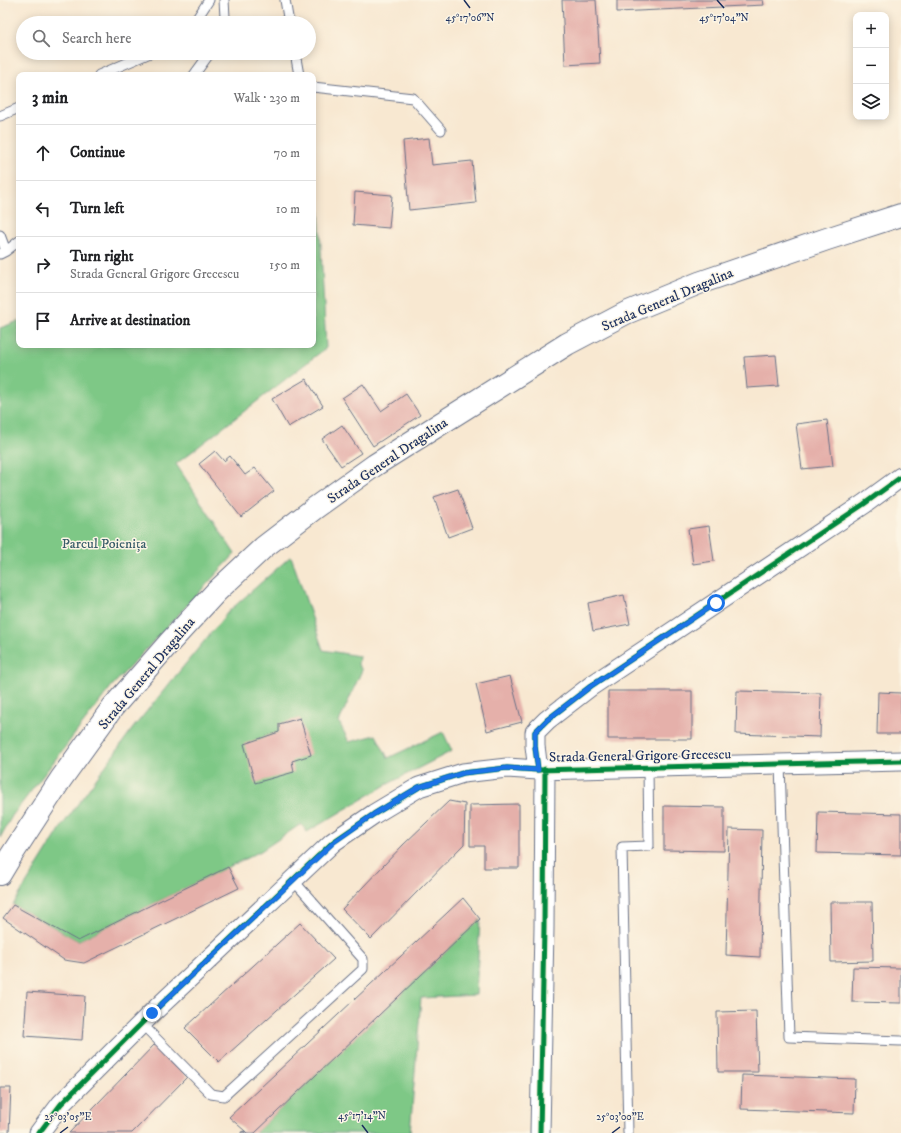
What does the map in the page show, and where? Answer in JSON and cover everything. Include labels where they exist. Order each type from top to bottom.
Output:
[{"type":"main road","name":"Strada General Dragalina","points":[[0,874],[61,779],[113,708],[216,592],[264,546],[315,508],[375,465],[567,344],[626,313],[699,283],[901,215]]},
{"type":"street","points":[[540,1133],[544,936],[542,770],[535,746],[535,732],[547,720],[591,686],[901,478]]},
{"type":"street","name":"Strada General Grigore Grecescu","points":[[39,1133],[61,1104],[142,1024],[334,842],[374,814],[419,787],[463,773],[507,768],[542,770],[901,761]]},
{"type":"lane","points":[[198,16],[208,0]]},
{"type":"lane","points":[[224,0],[225,16]]},
{"type":"lane","points":[[285,0],[288,16]]},
{"type":"lane","points":[[106,72],[134,60]]},
{"type":"lane","points":[[196,72],[205,60]]},
{"type":"lane","points":[[296,60],[298,72]]},
{"type":"lane","points":[[316,87],[413,98],[441,130]]},
{"type":"lane","points":[[0,116],[16,109]]},
{"type":"lane","points":[[0,235],[3,253],[16,243]]},
{"type":"lane","points":[[780,764],[789,1037],[901,1042]]},
{"type":"lane","points":[[628,1133],[622,847],[649,846],[648,767]]},
{"type":"lane","points":[[142,1024],[211,1094],[224,1096],[363,969],[363,959],[293,880]]},
{"type":"green space","name":"Parcul Poieniţa","points":[[319,209],[326,348],[176,464],[235,554],[111,687],[12,816],[0,838],[0,328],[16,322],[16,348],[316,348],[316,210]]},
{"type":"green space","points":[[291,556],[323,650],[359,656],[358,665],[362,670],[339,722],[349,742],[376,735],[388,758],[443,732],[452,751],[386,785],[307,832],[301,824],[261,851],[78,941],[13,905],[64,823],[133,728],[228,612]]},
{"type":"green space","points":[[480,919],[476,995],[421,998],[410,1133],[255,1133]]},
{"type":"building","points":[[562,0],[596,0],[600,63],[565,65]]},
{"type":"building","points":[[617,0],[763,0],[764,5],[617,12]]},
{"type":"building","points":[[429,138],[432,165],[472,161],[476,203],[409,210],[403,141]]},
{"type":"building","points":[[355,192],[392,195],[389,228],[353,225]]},
{"type":"building","points":[[776,355],[779,386],[747,388],[744,357]]},
{"type":"building","points":[[306,379],[323,406],[288,427],[272,399]]},
{"type":"building","points":[[363,384],[381,411],[406,394],[420,415],[373,446],[342,398]]},
{"type":"building","points":[[827,420],[833,466],[802,469],[796,424]]},
{"type":"building","points":[[342,425],[361,453],[341,466],[322,439]]},
{"type":"building","points":[[215,451],[224,461],[230,456],[245,475],[255,468],[274,491],[241,517],[199,464]]},
{"type":"building","points":[[458,489],[472,528],[448,537],[434,497]]},
{"type":"building","points":[[709,526],[714,561],[693,564],[688,529]]},
{"type":"building","points":[[624,595],[630,624],[593,631],[588,603]]},
{"type":"building","points":[[510,676],[522,722],[487,731],[476,684]]},
{"type":"building","points":[[608,691],[692,691],[692,739],[608,739]]},
{"type":"building","points":[[737,691],[821,693],[820,737],[736,734]]},
{"type":"building","points":[[878,692],[901,693],[901,734],[877,734]]},
{"type":"building","points":[[300,718],[311,755],[292,761],[294,772],[255,783],[244,744],[279,732],[279,724]]},
{"type":"building","points":[[449,801],[465,804],[464,844],[371,939],[342,909],[403,845]]},
{"type":"building","points":[[519,804],[519,868],[484,868],[484,846],[470,846],[470,805]]},
{"type":"building","points":[[664,806],[724,807],[724,851],[664,850]]},
{"type":"building","points":[[818,812],[901,814],[901,855],[817,853]]},
{"type":"building","points":[[729,829],[762,830],[760,957],[726,955]]},
{"type":"building","points":[[228,867],[239,888],[84,963],[64,960],[3,918],[13,905],[78,941]]},
{"type":"building","points":[[463,898],[480,919],[255,1133],[247,1133],[229,1117]]},
{"type":"building","points":[[830,902],[872,902],[873,961],[831,962]]},
{"type":"building","points":[[300,923],[334,959],[219,1062],[185,1028]]},
{"type":"building","points":[[853,967],[901,968],[901,1003],[852,1002]]},
{"type":"building","points":[[27,992],[85,996],[82,1040],[24,1036]]},
{"type":"building","points":[[756,1011],[758,1072],[718,1072],[717,1012]]},
{"type":"building","points":[[155,1044],[187,1077],[132,1133],[69,1133]]},
{"type":"building","points":[[742,1075],[855,1079],[854,1113],[741,1109]]},
{"type":"building","points":[[0,1088],[11,1088],[9,1133],[0,1133]]},
{"type":"cycle path","points":[[538,770],[535,732],[547,720],[591,686],[864,504],[901,477]]},
{"type":"cycle path","points":[[39,1133],[61,1104],[152,1013],[333,842],[374,814],[419,787],[463,773],[507,768],[538,770],[901,761]]},
{"type":"cycle path","points":[[540,1133],[545,769]]},
{"type":"route","points":[[152,1013],[334,842],[374,814],[419,787],[463,773],[507,768],[538,770],[535,732],[547,720],[591,686],[716,603]]}]
